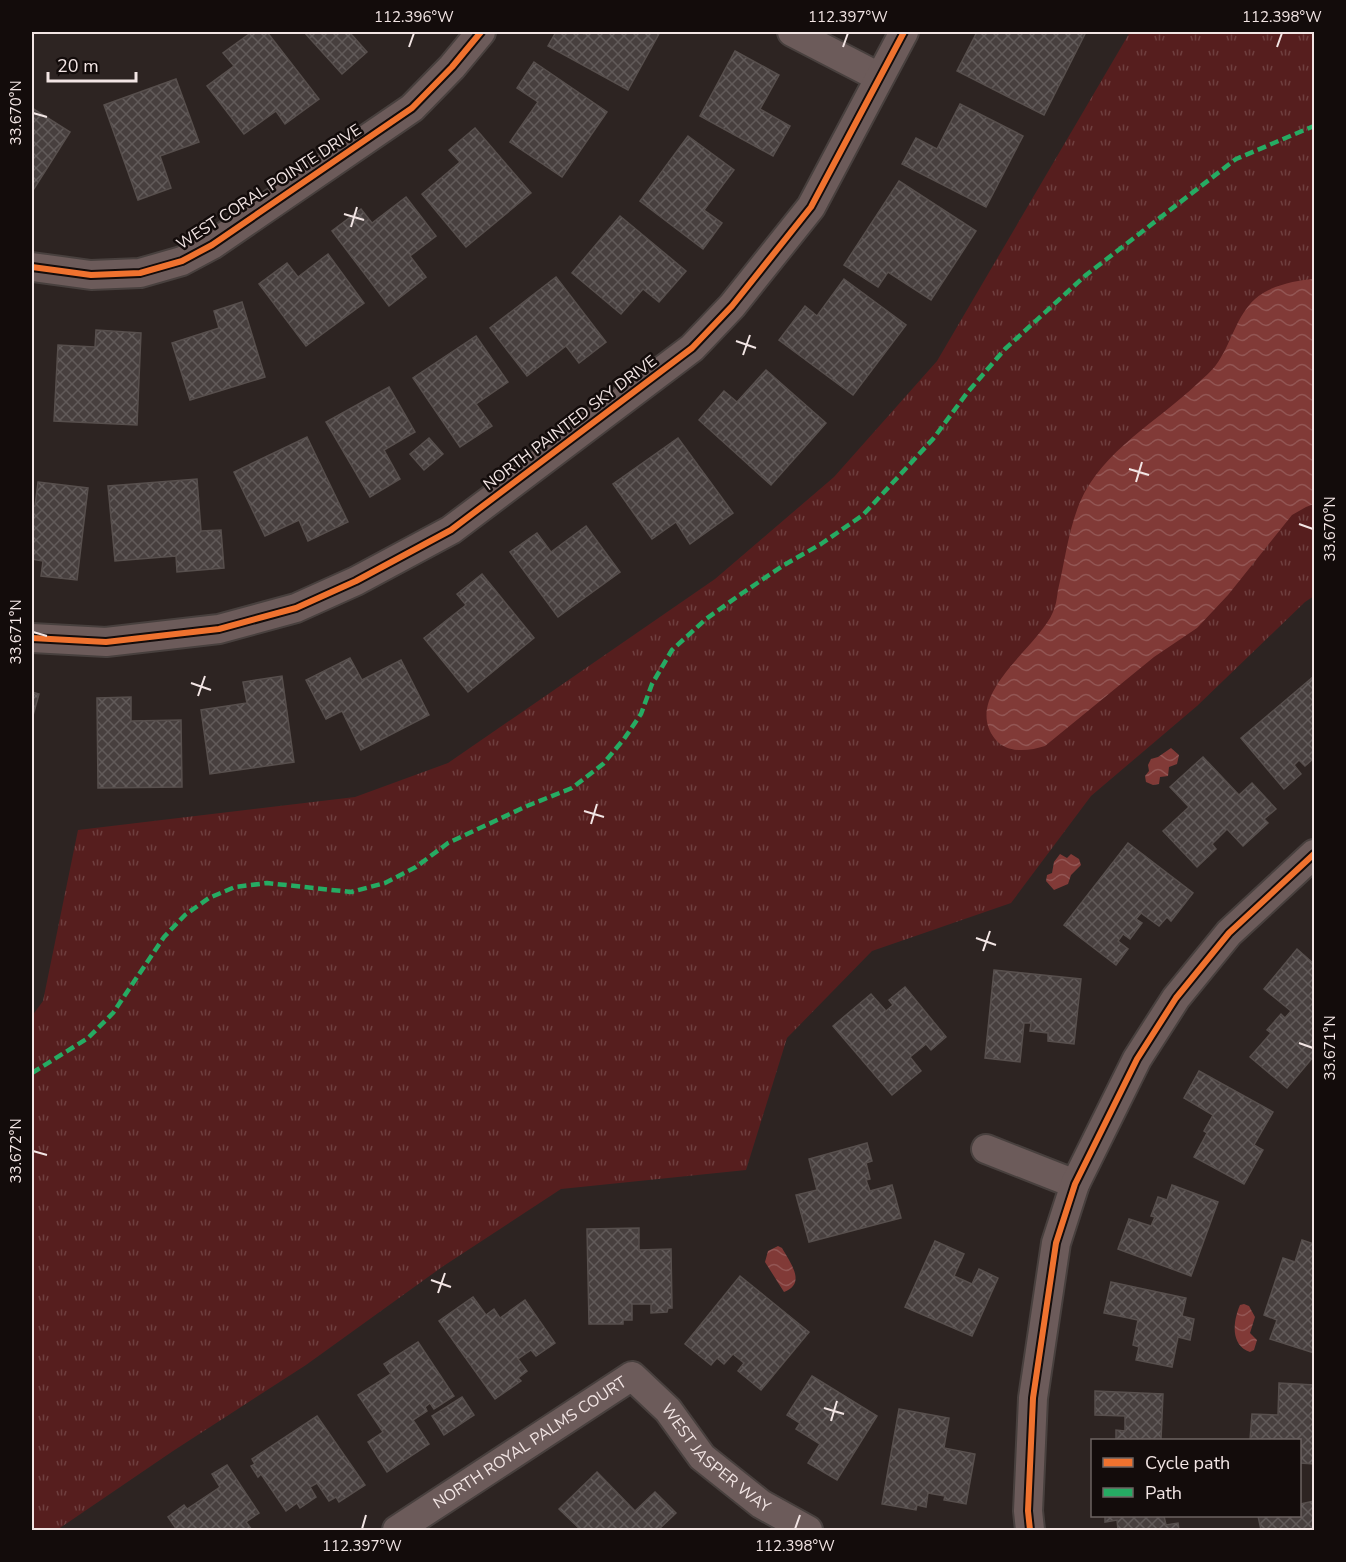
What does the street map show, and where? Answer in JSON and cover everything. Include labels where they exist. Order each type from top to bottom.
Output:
[{"type":"street","name":"WEST CORAL POINTE DRIVE","points":[[32,267],[91,275],[140,273],[183,261],[212,245],[412,108],[452,67],[481,32]]},
{"type":"street","points":[[792,32],[879,77]]},
{"type":"street","name":"NORTH PAINTED SKY DRIVE","points":[[32,638],[106,642],[219,629],[296,608],[356,581],[451,530],[692,348],[732,306],[811,207],[904,32]]},
{"type":"street","points":[[1030,1530],[1028,1511],[1033,1398],[1056,1243],[1075,1184],[1137,1059],[1176,998],[1229,933],[1314,854]]},
{"type":"street","points":[[986,1149],[1075,1184]]},
{"type":"street","name":"NORTH ROYAL PALMS COURT","points":[[397,1530],[632,1376]]},
{"type":"street","name":"WEST JASPER WAY","points":[[632,1376],[668,1410],[702,1457],[761,1504],[808,1530]]},
{"type":"green space","points":[[1130,32],[1314,32],[1314,596],[1197,706],[1091,796],[1011,903],[872,951],[787,1038],[746,1170],[561,1189],[442,1267],[306,1365],[57,1530],[32,1530],[32,1016],[43,1001],[78,830],[355,797],[448,763],[715,579],[834,477],[937,361]]},
{"type":"water","points":[[1314,279],[1314,504],[1292,515],[1228,595],[1197,628],[1154,657],[1045,746],[1018,750],[1000,744],[987,722],[988,706],[1006,672],[1045,626],[1053,612],[1072,524],[1090,484],[1117,452],[1212,370],[1238,322],[1255,299],[1283,284]]},
{"type":"water","points":[[1171,748],[1179,755],[1177,764],[1169,767],[1168,776],[1160,777],[1159,784],[1153,785],[1146,782],[1145,776],[1149,771],[1148,765],[1151,759]]},
{"type":"water","points":[[1060,854],[1067,858],[1071,854],[1079,859],[1081,865],[1071,875],[1068,884],[1054,890],[1046,881],[1047,875],[1052,873],[1054,862]]},
{"type":"water","points":[[778,1246],[782,1248],[789,1260],[796,1278],[795,1284],[784,1292],[765,1262],[768,1251]]},
{"type":"water","points":[[1240,1305],[1249,1306],[1255,1317],[1250,1333],[1257,1340],[1254,1350],[1250,1352],[1239,1344],[1235,1332],[1238,1311]]},
{"type":"building","points":[[252,32],[267,32],[319,99],[285,124],[276,111],[244,134],[207,86],[234,66],[223,53]]},
{"type":"building","points":[[304,32],[354,32],[351,34],[367,52],[342,74]]},
{"type":"building","points":[[556,32],[584,34],[585,32],[660,32],[628,90],[548,46]]},
{"type":"building","points":[[977,32],[1086,32],[1044,115],[957,71]]},
{"type":"building","points":[[735,51],[779,75],[760,109],[790,126],[773,156],[700,116]]},
{"type":"building","points":[[534,62],[607,112],[562,177],[510,142],[538,102],[517,88]]},
{"type":"building","points":[[176,79],[199,142],[160,156],[171,188],[138,200],[104,105]]},
{"type":"building","points":[[960,104],[1023,136],[986,207],[902,164],[916,138],[937,149]]},
{"type":"building","points":[[32,108],[70,132],[32,192]]},
{"type":"building","points":[[475,128],[531,193],[466,247],[422,194],[460,162],[449,150]]},
{"type":"building","points":[[688,136],[734,170],[704,210],[722,223],[703,249],[640,201]]},
{"type":"building","points":[[899,181],[976,231],[931,300],[888,272],[878,287],[844,265]]},
{"type":"building","points":[[406,197],[436,236],[410,256],[426,277],[389,306],[332,231],[361,209],[372,223]]},
{"type":"building","points":[[620,216],[686,271],[659,302],[643,289],[621,314],[572,273]]},
{"type":"building","points":[[328,254],[364,303],[306,346],[259,284],[287,263],[298,277]]},
{"type":"building","points":[[556,277],[606,342],[579,363],[566,346],[527,376],[490,328]]},
{"type":"building","points":[[844,279],[906,325],[853,395],[779,340],[805,306],[817,316]]},
{"type":"building","points":[[242,302],[265,377],[190,400],[172,343],[219,328],[214,311]]},
{"type":"building","points":[[96,330],[141,333],[137,425],[54,421],[58,345],[95,347]]},
{"type":"building","points":[[476,336],[508,382],[476,404],[492,426],[460,447],[413,378]]},
{"type":"building","points":[[766,370],[826,423],[771,485],[699,420],[724,391],[737,402]]},
{"type":"building","points":[[389,387],[415,432],[384,450],[400,479],[370,497],[326,422]]},
{"type":"building","points":[[307,437],[348,522],[308,541],[299,520],[265,536],[234,472]]},
{"type":"building","points":[[429,438],[443,454],[424,470],[410,454]]},
{"type":"building","points":[[678,438],[733,513],[690,544],[676,522],[652,539],[613,484]]},
{"type":"building","points":[[197,479],[201,531],[221,530],[224,568],[177,572],[176,556],[115,561],[108,486]]},
{"type":"building","points":[[38,482],[88,488],[77,580],[41,576],[43,561],[32,559],[32,506],[35,506]]},
{"type":"building","points":[[586,526],[620,572],[558,617],[510,552],[537,533],[551,552]]},
{"type":"building","points":[[482,574],[534,638],[468,692],[424,638],[466,605],[457,594]]},
{"type":"building","points":[[350,658],[362,680],[401,660],[429,715],[361,750],[342,711],[326,719],[306,680]]},
{"type":"building","points":[[282,676],[294,762],[210,774],[201,710],[247,703],[243,682]]},
{"type":"building","points":[[1314,676],[1314,758],[1305,766],[1299,760],[1294,765],[1301,774],[1284,789],[1241,738]]},
{"type":"building","points":[[32,692],[39,694],[32,719]]},
{"type":"building","points":[[131,697],[131,721],[181,720],[182,787],[98,788],[97,698]]},
{"type":"building","points":[[1203,757],[1239,795],[1252,783],[1276,809],[1264,819],[1268,823],[1243,846],[1227,829],[1212,844],[1216,849],[1197,867],[1163,831],[1189,807],[1170,787]]},
{"type":"building","points":[[1128,843],[1193,893],[1171,921],[1167,917],[1159,926],[1141,913],[1136,919],[1142,923],[1130,939],[1123,934],[1118,941],[1128,949],[1116,965],[1064,925]]},
{"type":"building","points":[[1297,949],[1314,964],[1314,1056],[1287,1088],[1250,1057],[1271,1033],[1267,1030],[1281,1014],[1285,1018],[1291,1011],[1264,989]]},
{"type":"building","points":[[994,970],[1081,979],[1074,1044],[1048,1041],[1048,1033],[1030,1031],[1031,1023],[1024,1023],[1020,1062],[985,1058]]},
{"type":"building","points":[[905,987],[946,1037],[931,1050],[926,1044],[910,1057],[921,1071],[892,1095],[833,1026],[871,994],[886,1011],[893,1005],[889,1000]]},
{"type":"building","points":[[1199,1071],[1273,1112],[1254,1145],[1263,1150],[1244,1184],[1194,1157],[1207,1133],[1204,1131],[1213,1115],[1184,1098]]},
{"type":"building","points":[[867,1143],[872,1161],[866,1163],[870,1179],[866,1180],[870,1191],[892,1185],[901,1218],[809,1242],[796,1195],[817,1190],[809,1159]]},
{"type":"building","points":[[1172,1185],[1218,1202],[1191,1276],[1118,1249],[1129,1219],[1151,1226],[1155,1217],[1151,1216],[1158,1197],[1167,1200]]},
{"type":"building","points":[[639,1228],[639,1250],[671,1249],[672,1308],[668,1308],[667,1312],[651,1313],[651,1304],[632,1304],[632,1320],[623,1320],[623,1324],[589,1324],[587,1229]]},
{"type":"building","points":[[1302,1240],[1314,1244],[1314,1353],[1270,1339],[1277,1320],[1264,1315],[1283,1258],[1295,1262]]},
{"type":"building","points":[[935,1241],[964,1254],[954,1276],[972,1284],[979,1269],[998,1278],[972,1336],[905,1307]]},
{"type":"building","points":[[740,1276],[809,1332],[761,1390],[738,1371],[744,1363],[733,1354],[724,1364],[717,1358],[711,1365],[685,1344]]},
{"type":"building","points":[[1111,1282],[1186,1298],[1182,1316],[1194,1319],[1190,1340],[1178,1337],[1172,1367],[1136,1360],[1139,1347],[1133,1345],[1138,1320],[1104,1313]]},
{"type":"building","points":[[473,1297],[486,1315],[494,1309],[500,1318],[525,1300],[555,1343],[536,1356],[531,1350],[518,1359],[527,1371],[518,1378],[521,1381],[495,1399],[439,1321]]},
{"type":"building","points":[[418,1342],[454,1396],[434,1409],[430,1403],[425,1407],[427,1411],[413,1420],[429,1444],[387,1472],[368,1442],[383,1432],[358,1395],[391,1374],[384,1364]]},
{"type":"building","points":[[812,1376],[877,1416],[837,1480],[808,1463],[820,1444],[796,1429],[800,1423],[787,1415]]},
{"type":"building","points":[[1279,1383],[1314,1385],[1314,1464],[1301,1463],[1301,1439],[1250,1439],[1252,1414],[1278,1415]]},
{"type":"building","points":[[1095,1391],[1163,1394],[1161,1439],[1116,1439],[1116,1430],[1125,1431],[1125,1416],[1095,1415]]},
{"type":"building","points":[[462,1397],[474,1415],[444,1435],[432,1416]]},
{"type":"building","points":[[899,1409],[949,1418],[944,1448],[975,1454],[966,1504],[944,1500],[945,1496],[928,1493],[926,1507],[917,1505],[916,1510],[882,1504]]},
{"type":"building","points":[[317,1416],[365,1485],[339,1502],[336,1497],[329,1501],[317,1483],[310,1487],[316,1497],[300,1508],[297,1503],[286,1511],[261,1474],[258,1477],[251,1466],[255,1464],[252,1459]]},
{"type":"building","points":[[227,1465],[259,1513],[246,1522],[252,1530],[177,1530],[168,1517],[184,1505],[187,1509],[220,1487],[212,1474]]},
{"type":"building","points":[[597,1472],[635,1511],[655,1492],[676,1513],[658,1530],[581,1530],[559,1509]]},
{"type":"building","points":[[1314,1501],[1314,1530],[1261,1530],[1258,1517],[1301,1517],[1301,1504]]},
{"type":"building","points":[[1105,1517],[1164,1517],[1166,1525],[1178,1523],[1179,1530],[1118,1530],[1117,1520],[1105,1522]]},
{"type":"marked path","points":[[32,1073],[88,1038],[113,1013],[164,937],[185,915],[209,898],[235,887],[267,883],[351,892],[385,883],[416,867],[448,843],[572,788],[603,764],[624,739],[641,714],[652,684],[672,650],[706,619],[741,594],[863,515],[933,439],[967,393],[1005,349],[1086,275],[1236,159],[1314,126]]},
{"type":"cycle path","points":[[32,267],[91,275],[140,273],[182,261],[212,245],[412,108],[452,67],[481,32]]},
{"type":"cycle path","points":[[32,638],[106,642],[219,629],[296,608],[356,581],[451,530],[692,348],[732,306],[811,207],[904,32]]},
{"type":"cycle path","points":[[1030,1530],[1028,1511],[1033,1398],[1056,1243],[1075,1184],[1137,1059],[1176,998],[1229,933],[1314,854]]}]
